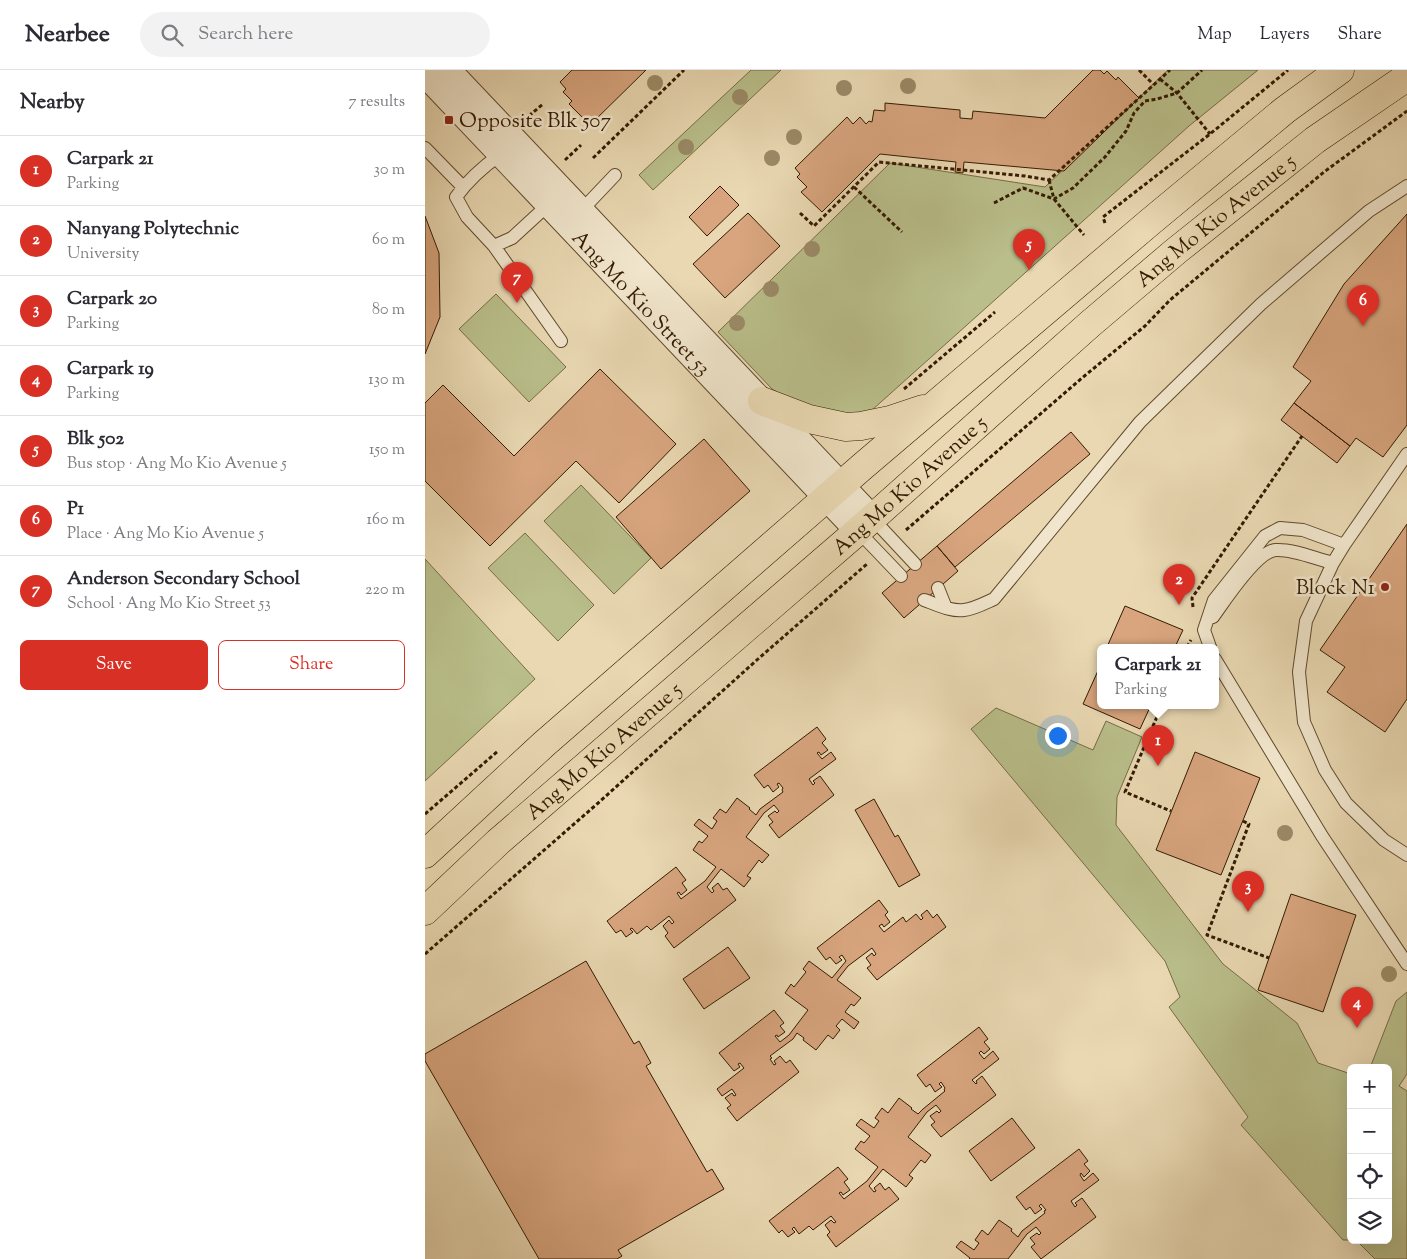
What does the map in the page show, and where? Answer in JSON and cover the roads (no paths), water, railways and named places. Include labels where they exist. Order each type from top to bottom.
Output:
[{"type":"main road","name":"Ang Mo Kio Avenue 5","points":[[425,854],[544,744],[834,491],[1285,110],[1340,70]]},
{"type":"main road","name":"Ang Mo Kio Avenue 5","points":[[425,911],[498,842],[865,524],[1090,324],[1176,251],[1315,140],[1407,77]]},
{"type":"main road","points":[[762,401],[809,419],[846,427],[890,420],[936,404]]},
{"type":"street","name":"Ang Mo Kio Street 53","points":[[448,70],[575,218],[865,524]]},
{"type":"street","name":"Ang Mo Kio Street 53","points":[[425,74],[549,204],[575,218],[762,401],[834,491]]},
{"type":"lane","points":[[425,148],[463,187]]},
{"type":"lane","points":[[501,154],[487,164],[455,197],[467,217],[494,246],[561,341]]},
{"type":"lane","points":[[575,218],[615,175]]},
{"type":"lane","points":[[924,600],[946,608],[962,610],[994,599],[1140,422],[1261,304],[1369,211],[1407,186]]},
{"type":"lane","points":[[494,246],[512,238],[549,204]]},
{"type":"lane","points":[[1407,454],[1333,563],[1306,621],[1299,672],[1304,722],[1325,770],[1346,803],[1384,840],[1407,855]]},
{"type":"lane","points":[[865,524],[899,547],[915,563]]},
{"type":"lane","points":[[865,524],[883,557],[900,575]]},
{"type":"lane","points":[[1210,644],[1204,630],[1214,600],[1265,536],[1280,528],[1303,530],[1344,545]]},
{"type":"lane","points":[[1204,630],[1245,574],[1260,557],[1274,550],[1292,552],[1333,563]]},
{"type":"lane","points":[[938,588],[946,608]]},
{"type":"lane","points":[[1219,666],[1322,836],[1407,964]]},
{"type":"place","name":"Opposite Blk 507","points":[[449,120]]},
{"type":"place","name":"Blk 502","points":[[1029,270]]},
{"type":"place","name":"Anderson Secondary School","points":[[517,303]]},
{"type":"place","name":"P1","points":[[1363,326]]},
{"type":"place","name":"Block N1","points":[[1385,587]]},
{"type":"place","name":"Nanyang Polytechnic","points":[[1179,605]]},
{"type":"place","name":"Carpark 21","points":[[1158,766]]},
{"type":"place","name":"Carpark 20","points":[[1248,912]]},
{"type":"place","name":"Carpark 19","points":[[1357,1028]]}]
